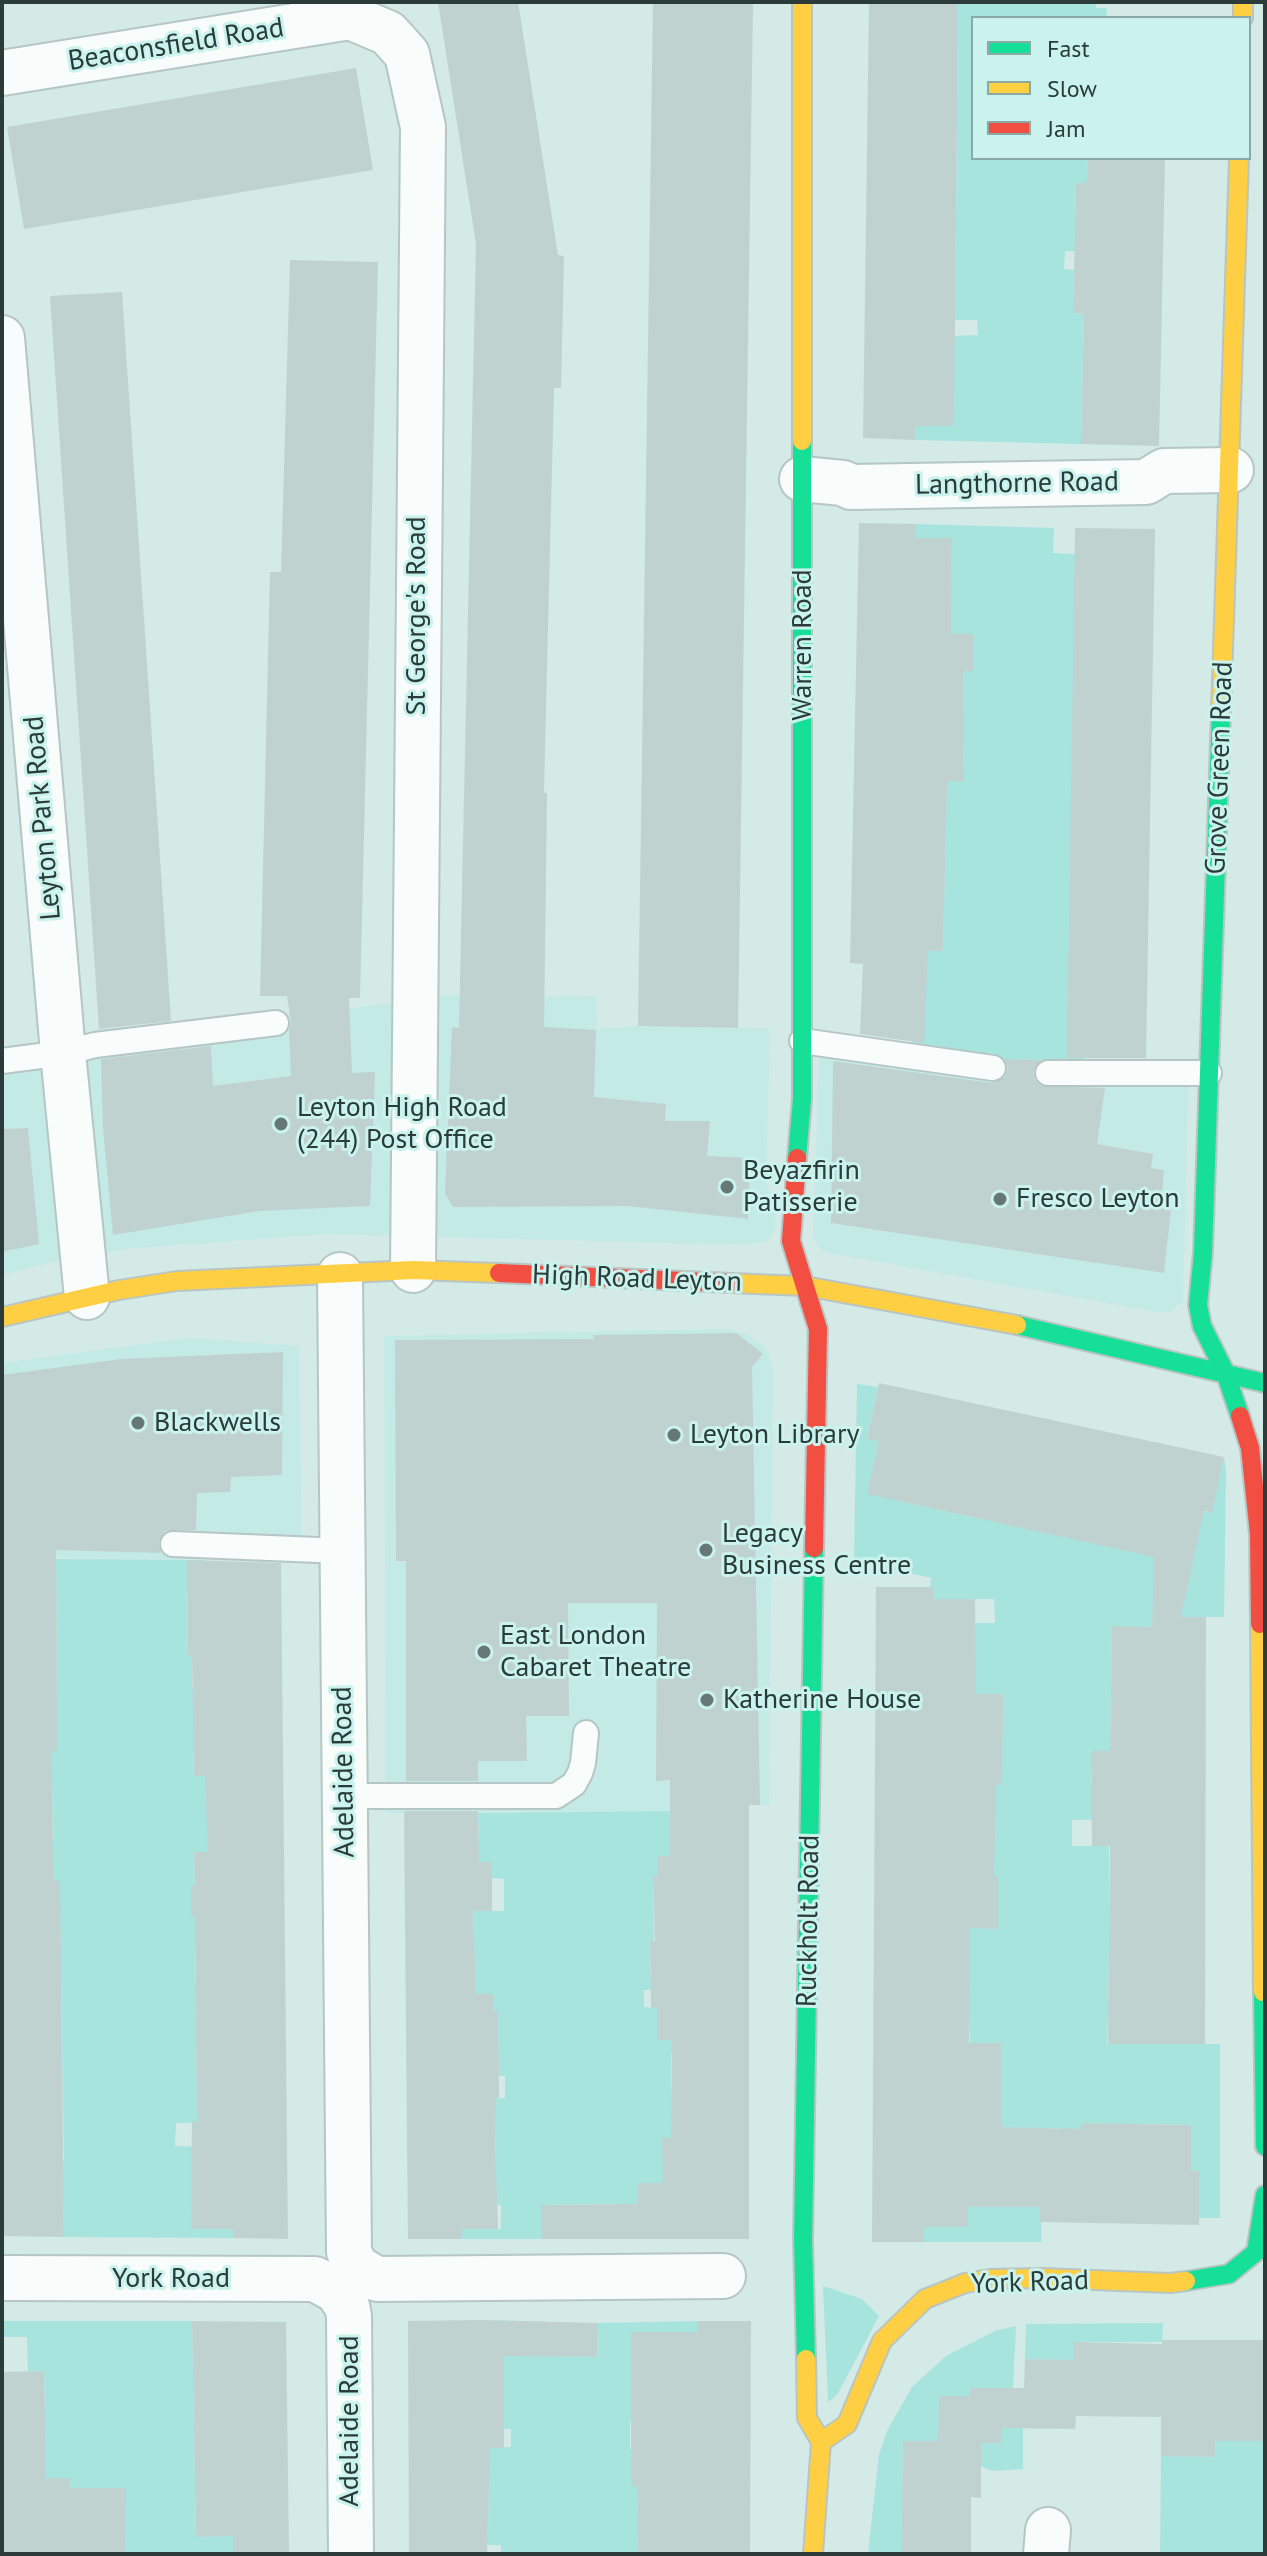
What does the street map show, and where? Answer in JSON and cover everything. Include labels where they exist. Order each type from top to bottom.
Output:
[{"type":"main road","name":"Warren Road","points":[[802,2],[802,1099],[791,1241],[805,1286]]},
{"type":"main road","name":"Grove Green Road","points":[[1239,160],[1231,470],[1203,1252],[1198,1305],[1202,1326],[1225,1372],[1250,1448],[1259,1534],[1265,2146]]},
{"type":"main road","name":"High Road Leyton","points":[[2,1317],[87,1297],[177,1281],[413,1270],[805,1286],[1010,1323],[1265,1383]]},
{"type":"main road","name":"Ruckholt Road","points":[[805,1286],[818,1329],[803,2240],[807,2418],[821,2442],[813,2554]]},
{"type":"main road","points":[[1255,2268],[1265,2195]]},
{"type":"main road","name":"York Road","points":[[821,2442],[847,2424],[882,2341],[925,2299],[944,2289],[990,2279],[1187,2282],[1255,2268]]},
{"type":"street","name":"Beaconsfield Road","points":[[2,73],[357,9]]},
{"type":"street","name":"St George's Road","points":[[357,9],[388,33],[407,54],[423,127],[413,1270]]},
{"type":"street","name":"Leyton Park Road","points":[[2,338],[87,1297]]},
{"type":"street","name":"Langthorne Road","points":[[802,479],[843,483],[851,487],[1130,483],[1146,482],[1164,471],[1231,470]]},
{"type":"street","name":"Adelaide Road","points":[[340,1275],[349,2252],[346,2279],[351,2554]]},
{"type":"street","name":"York Road","points":[[2,2278],[723,2276]]},
{"type":"lane","points":[[2,1061],[63,1053],[95,1045],[276,1023]]},
{"type":"lane","points":[[802,1041],[993,1068]]},
{"type":"lane","points":[[1048,1073],[1209,1073]]},
{"type":"lane","points":[[173,1544],[342,1551]]},
{"type":"lane","points":[[344,1796],[556,1796],[574,1784],[580,1773],[586,1733]]},
{"type":"shaded area","points":[[958,2],[1096,2],[1096,8],[1107,8],[1106,16],[971,16],[971,160],[1088,160],[1087,183],[1076,184],[1075,226],[1083,252],[1065,251],[1064,269],[1074,270],[1073,313],[1084,314],[1081,444],[916,440],[915,426],[954,426],[954,336],[978,335],[977,320],[955,320]]},
{"type":"shaded area","points":[[916,524],[1054,528],[1053,553],[1075,554],[1085,1061],[1002,1059],[911,1046],[913,1027],[906,950],[943,950],[947,781],[964,781],[964,744],[948,744],[910,670],[972,671],[973,634],[950,634],[952,539],[916,538]]},
{"type":"shaded area","points":[[460,994],[596,997],[597,1029],[638,1026],[770,1029],[766,1182],[777,1211],[774,1231],[767,1241],[744,1245],[326,1234],[124,1249],[56,1261],[2,1275],[2,1068],[22,1064],[99,1029],[345,1009]]},
{"type":"shaded area","points":[[820,1033],[1002,1059],[1189,1063],[1183,1301],[1170,1312],[1157,1312],[824,1252],[816,1244],[813,1233]]},
{"type":"shaded area","points":[[728,1329],[748,1335],[766,1348],[773,1369],[769,1805],[671,1806],[672,1811],[386,1813],[384,1336]]},
{"type":"shaded area","points":[[190,1338],[299,1346],[302,1560],[2,1558],[2,1363]]},
{"type":"shaded area","points":[[857,1384],[878,1387],[867,1438],[879,1441],[868,1494],[985,1520],[997,1467],[1211,1513],[1224,1457],[1224,1617],[1153,1617],[1152,1627],[1112,1627],[1110,1751],[1091,1751],[1091,1782],[1109,1819],[1072,1820],[1072,1846],[1109,1846],[1109,1935],[1150,1936],[1150,1955],[1109,1955],[1108,2000],[1150,2001],[1149,2020],[1108,2020],[1107,2044],[1220,2044],[1220,2218],[1199,2218],[1199,2172],[1191,2171],[1191,2125],[1146,2124],[1081,2169],[1061,2169],[1061,2128],[1042,2128],[1041,2242],[924,2242],[924,2227],[968,2227],[968,2207],[978,2207],[969,2020],[929,1926],[997,1929],[929,1876],[971,1784],[1002,1784],[1003,1695],[976,1694],[972,1623],[995,1623],[994,1599],[933,1599],[931,1578],[854,1561]]},
{"type":"shaded area","points":[[56,1559],[205,1560],[205,1591],[187,1591],[192,1688],[204,1688],[205,1755],[193,1755],[194,1776],[229,1776],[229,1852],[194,1852],[195,1885],[191,1885],[191,1916],[200,1917],[195,1949],[195,1981],[231,1981],[196,2013],[196,2034],[231,2047],[196,2048],[197,2100],[232,2122],[176,2123],[175,2146],[207,2147],[191,2207],[191,2228],[233,2229],[233,2238],[64,2237],[64,2204],[49,2203],[64,2160],[60,1913],[37,1881],[53,1838],[52,1783],[7,1784],[7,1775],[52,1774],[52,1751],[7,1709],[57,1708]]},
{"type":"shaded area","points":[[672,1811],[694,1856],[658,1856],[658,1876],[653,1877],[654,1942],[650,1942],[650,1974],[671,1990],[644,1990],[644,2007],[657,2008],[657,2040],[693,2040],[693,2053],[671,2054],[671,2093],[693,2121],[671,2121],[671,2138],[662,2138],[692,2183],[639,2183],[638,2204],[541,2205],[541,2239],[462,2239],[462,2229],[501,2229],[501,2205],[496,2205],[495,2123],[458,2099],[505,2098],[505,2076],[499,2076],[497,2011],[493,2011],[493,1994],[476,1994],[473,1911],[504,1911],[504,1879],[492,1878],[492,1863],[453,1863],[462,1835],[479,1834],[478,1813]]},
{"type":"shaded area","points":[[823,2286],[862,2299],[879,2316],[837,2395],[828,2402]]},
{"type":"shaded area","points":[[494,2320],[550,2322],[597,2357],[598,2323],[697,2321],[697,2332],[657,2332],[656,2356],[637,2421],[630,2421],[630,2449],[693,2450],[693,2464],[631,2464],[631,2486],[637,2486],[637,2514],[692,2515],[638,2554],[501,2554],[501,2545],[459,2545],[459,2535],[488,2534],[489,2448],[511,2447],[511,2429],[489,2429]]},
{"type":"shaded area","points":[[2,2321],[192,2321],[196,2536],[233,2536],[233,2554],[125,2554],[125,2488],[100,2489],[71,2546],[70,2478],[46,2478],[45,2440],[27,2440],[45,2406],[44,2371],[28,2371],[27,2337],[2,2337]]},
{"type":"shaded area","points":[[1163,2323],[1162,2342],[1075,2342],[1074,2360],[1025,2359],[1026,2324]]},
{"type":"shaded area","points":[[1016,2326],[1013,2388],[971,2388],[970,2396],[938,2441],[903,2441],[901,2554],[868,2554],[879,2454],[888,2429],[912,2387],[946,2356],[995,2331]]},
{"type":"shaded area","points":[[1216,2391],[1265,2441],[1265,2554],[1160,2554],[1161,2456],[1215,2457]]},
{"type":"shaded area","points":[[1002,2415],[1023,2426],[1023,2469],[993,2471],[980,2466],[977,2443]]},
{"type":"building","points":[[438,2],[518,2],[558,255],[564,256],[561,388],[554,388],[544,793],[547,793],[544,1027],[596,1030],[594,1097],[666,1104],[665,1121],[710,1121],[707,1156],[750,1158],[748,1219],[628,1206],[453,1207],[445,1193],[452,1027],[459,1028],[476,244]]},
{"type":"building","points":[[653,2],[753,2],[738,1028],[638,1026]]},
{"type":"building","points":[[869,2],[958,2],[954,426],[915,426],[916,440],[863,438]]},
{"type":"building","points":[[356,68],[373,170],[24,229],[7,127]]},
{"type":"building","points":[[1088,160],[1165,160],[1159,446],[1081,444],[1084,314],[1073,313],[1076,183],[1087,183]]},
{"type":"building","points":[[290,260],[378,262],[360,998],[349,998],[352,1073],[375,1072],[370,1206],[259,1211],[113,1235],[103,1128],[101,1059],[211,1046],[213,1086],[291,1076],[291,1022],[287,996],[260,996],[270,572],[281,572]]},
{"type":"building","points":[[122,292],[171,1021],[99,1029],[50,296]]},
{"type":"building","points":[[859,523],[916,524],[916,538],[952,538],[951,634],[973,634],[973,671],[963,671],[964,782],[947,781],[943,951],[928,951],[924,1043],[860,1034],[863,964],[850,963]]},
{"type":"building","points":[[1075,528],[1155,529],[1146,1058],[1067,1058]]},
{"type":"building","points":[[1004,1059],[1041,1060],[1033,1072],[1041,1086],[1105,1088],[1097,1144],[1153,1154],[1151,1168],[1164,1170],[1161,1208],[1171,1209],[1164,1273],[831,1223],[833,1061],[992,1083],[1005,1077],[1008,1069]]},
{"type":"building","points":[[28,1128],[39,1244],[2,1252],[2,1129]]},
{"type":"building","points":[[736,1333],[763,1354],[752,1367],[760,1805],[749,1805],[749,2239],[541,2239],[541,2205],[638,2204],[638,2183],[663,2183],[662,2138],[671,2138],[672,2040],[657,2040],[657,2008],[651,2008],[650,1941],[655,1942],[653,1876],[658,1876],[658,1856],[670,1856],[670,1780],[656,1781],[657,1603],[568,1603],[569,1716],[526,1716],[527,1761],[478,1761],[478,1781],[406,1781],[406,1561],[396,1561],[395,1340],[594,1339],[593,1335]]},
{"type":"building","points":[[283,1352],[282,1475],[231,1477],[230,1492],[197,1493],[196,1530],[165,1531],[158,1543],[161,1553],[56,1550],[57,1751],[52,1751],[53,1881],[60,1881],[64,2237],[2,2236],[2,1375],[121,1359]]},
{"type":"building","points":[[879,1383],[1224,1457],[1212,1513],[1204,1511],[1181,1617],[1206,1617],[1205,2044],[1108,2044],[1110,1846],[1092,1846],[1091,1751],[1110,1751],[1112,1626],[1152,1627],[1154,1557],[867,1494],[879,1441],[867,1439]]},
{"type":"building","points":[[187,1560],[281,1563],[288,2239],[233,2238],[233,2229],[191,2229],[192,2122],[197,2122],[195,1917],[191,1917],[191,1885],[195,1885],[194,1852],[208,1852],[205,1776],[194,1776]]},
{"type":"building","points":[[876,1587],[933,1587],[933,1599],[975,1599],[976,1694],[1003,1694],[1002,1785],[996,1785],[994,1876],[998,1876],[998,1929],[970,1928],[969,2043],[1001,2043],[1001,2127],[1081,2129],[1081,2123],[1191,2125],[1191,2171],[1199,2171],[1199,2225],[1040,2222],[1040,2207],[968,2207],[968,2227],[924,2227],[924,2242],[872,2242]]},
{"type":"building","points":[[406,1811],[478,1811],[479,1862],[492,1862],[492,1911],[473,1911],[476,1994],[493,1994],[493,2011],[498,2011],[499,2098],[496,2098],[495,2140],[498,2229],[462,2229],[462,2239],[408,2239]]},
{"type":"building","points":[[192,2321],[286,2322],[289,2554],[233,2554],[233,2536],[196,2537]]},
{"type":"building","points":[[408,2321],[598,2323],[597,2357],[504,2356],[504,2448],[490,2448],[487,2554],[409,2554]]},
{"type":"building","points":[[697,2321],[751,2321],[750,2554],[638,2554],[637,2486],[631,2486],[631,2332],[697,2332]]},
{"type":"building","points":[[1162,2340],[1265,2340],[1265,2441],[1215,2441],[1215,2457],[1161,2456],[1161,2417],[1076,2416],[1075,2429],[1002,2428],[1002,2443],[981,2443],[981,2498],[971,2497],[971,2554],[901,2554],[903,2441],[938,2441],[939,2396],[970,2396],[970,2388],[1024,2388],[1025,2359],[1074,2360],[1074,2342],[1162,2344]]},
{"type":"building","points":[[44,2371],[46,2478],[70,2478],[70,2488],[126,2488],[125,2554],[2,2554],[2,2372]]},
{"type":"traffic: fast","points":[[797,1158],[802,1099],[802,441]]},
{"type":"traffic: fast","points":[[1221,712],[1203,1252],[1198,1305],[1202,1326],[1225,1372],[1240,1416]]},
{"type":"traffic: fast","points":[[1017,1325],[1265,1383]]},
{"type":"traffic: fast","points":[[806,2359],[803,2240],[814,1548]]},
{"type":"traffic: fast","points":[[1263,1992],[1265,2146]]},
{"type":"traffic: fast","points":[[1186,2281],[1229,2274],[1256,2252],[1265,2195]]},
{"type":"traffic: slow","points":[[802,2],[802,441]]},
{"type":"traffic: slow","points":[[1243,2],[1243,16]]},
{"type":"traffic: slow","points":[[1221,712],[1239,160]]},
{"type":"traffic: slow","points":[[2,1317],[119,1290],[177,1281],[413,1270],[499,1273]]},
{"type":"traffic: slow","points":[[731,1283],[805,1286],[1017,1325]]},
{"type":"traffic: slow","points":[[1260,1624],[1263,1992]]},
{"type":"traffic: slow","points":[[821,2442],[847,2424],[882,2341],[925,2299],[965,2283],[990,2279],[1186,2281]]},
{"type":"traffic: slow","points":[[806,2359],[807,2418],[821,2442],[813,2554]]},
{"type":"traffic: jam","points":[[797,1158],[791,1241],[818,1329],[814,1548]]},
{"type":"traffic: jam","points":[[499,1273],[731,1283]]},
{"type":"traffic: jam","points":[[1240,1416],[1250,1448],[1259,1534],[1260,1624]]},
{"type":"place","name":"Leyton High Road (244) Post Office","points":[[281,1124]]},
{"type":"place","name":"Beyazfirin Patisserie","points":[[727,1187]]},
{"type":"place","name":"Fresco Leyton","points":[[1000,1199]]},
{"type":"place","name":"Blackwells","points":[[138,1423]]},
{"type":"place","name":"Leyton Library","points":[[674,1435]]},
{"type":"place","name":"Legacy Business Centre","points":[[706,1550]]},
{"type":"place","name":"East London Cabaret Theatre","points":[[484,1652]]},
{"type":"place","name":"Katherine House","points":[[707,1700]]}]
